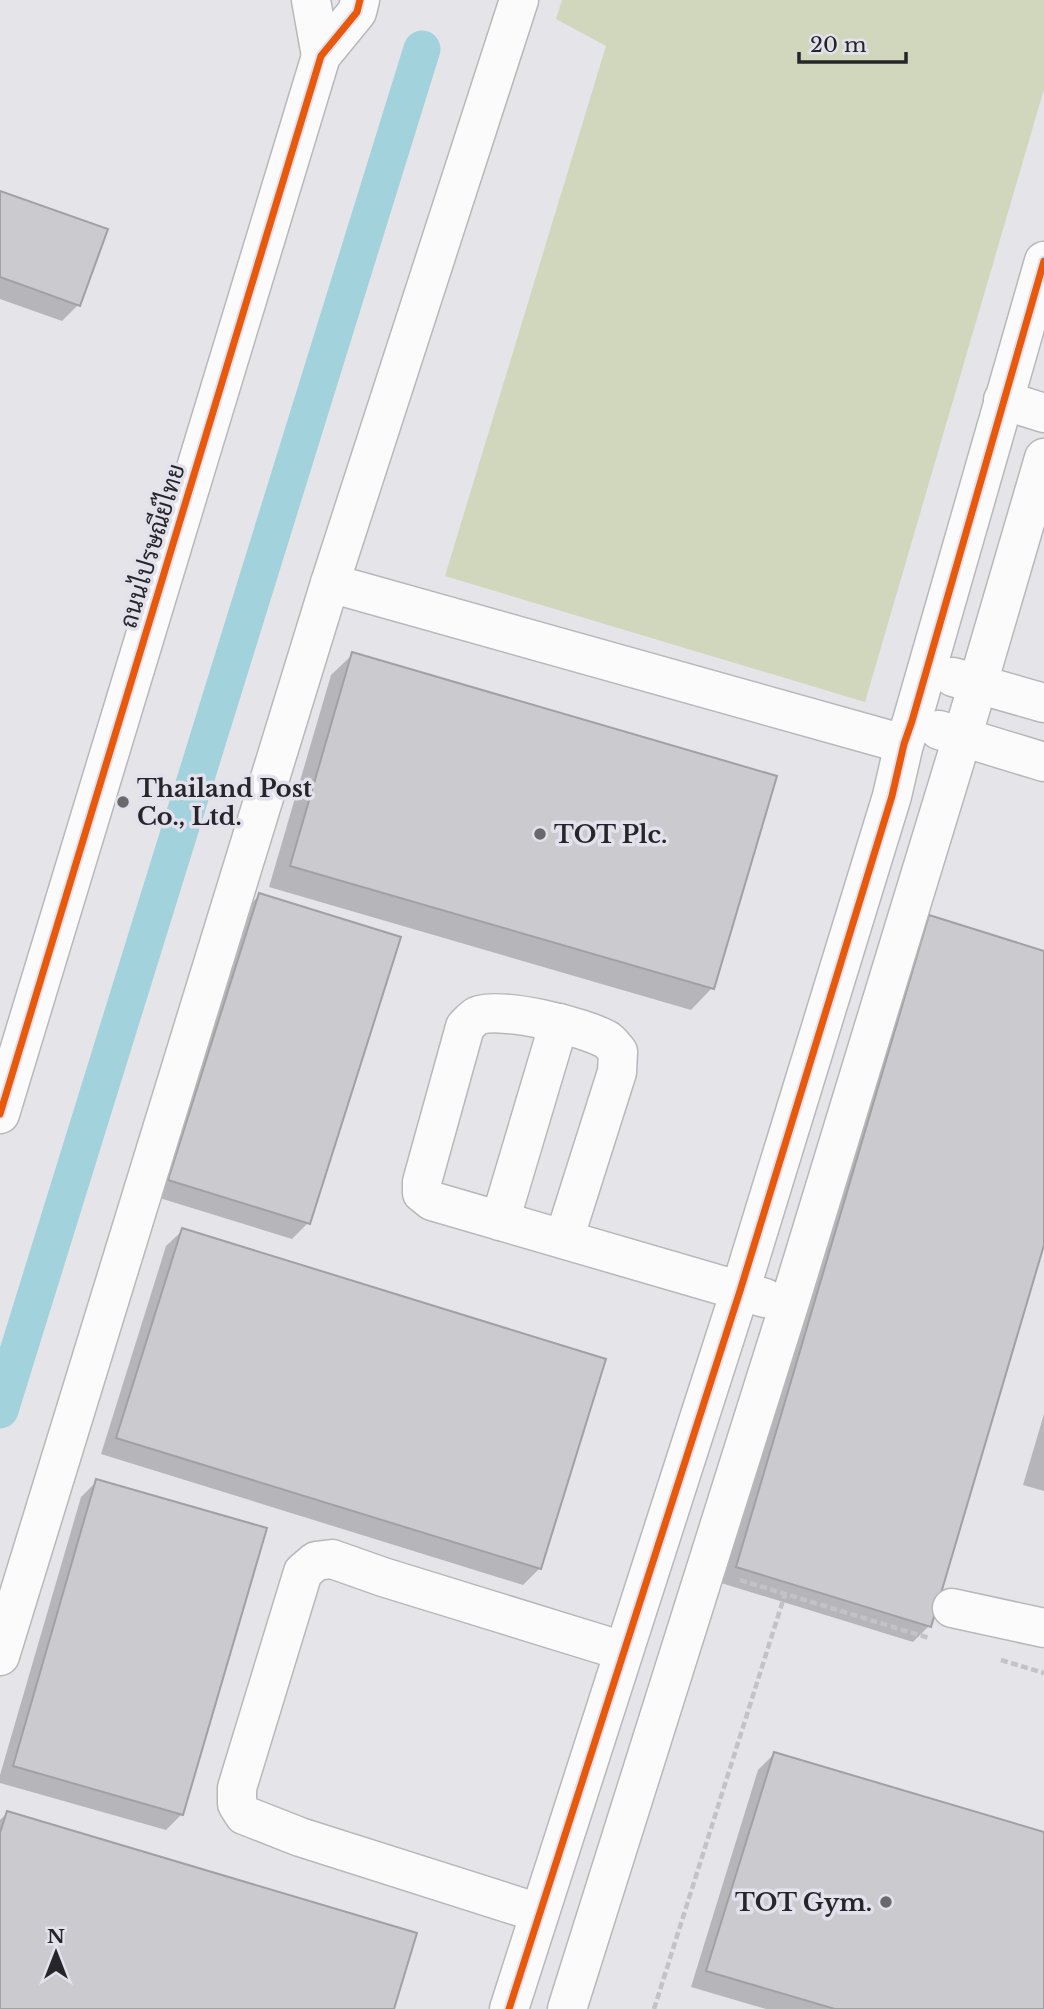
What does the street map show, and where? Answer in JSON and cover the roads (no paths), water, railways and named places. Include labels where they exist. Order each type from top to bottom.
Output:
[{"type":"street","name":"ถนนไปรษณีย์ไทย","points":[[311,0],[321,56]]},
{"type":"street","name":"ถนนไปรษณีย์ไทย","points":[[0,1114],[321,56],[357,12],[360,0]]},
{"type":"street","points":[[0,1656],[330,583],[519,0]]},
{"type":"street","points":[[509,2009],[740,1290],[891,796],[1044,261]]},
{"type":"street","points":[[1003,400],[1044,413]]},
{"type":"street","points":[[567,2009],[789,1305],[962,738],[1044,458]]},
{"type":"street","points":[[330,583],[908,733],[962,738],[1044,762]]},
{"type":"street","points":[[927,670],[1044,703]]},
{"type":"street","points":[[564,1239],[617,1072],[618,1052],[608,1040],[559,1023],[518,1014],[491,1013],[476,1016],[465,1027],[422,1182],[422,1193],[432,1201],[789,1305]]},
{"type":"street","points":[[500,1221],[559,1023]]},
{"type":"street","points":[[539,1913],[300,1837],[244,1815],[237,1804],[237,1788],[303,1572],[316,1561],[331,1559],[623,1651]]},
{"type":"street","points":[[946,1624],[1044,1628]]},
{"type":"waterway","points":[[0,1410],[422,49]]},
{"type":"place","name":"Thailand Post Co., Ltd.","points":[[123,802]]},
{"type":"place","name":"TOT Plc.","points":[[540,834]]},
{"type":"place","name":"TOT Gym.","points":[[886,1902]]}]
